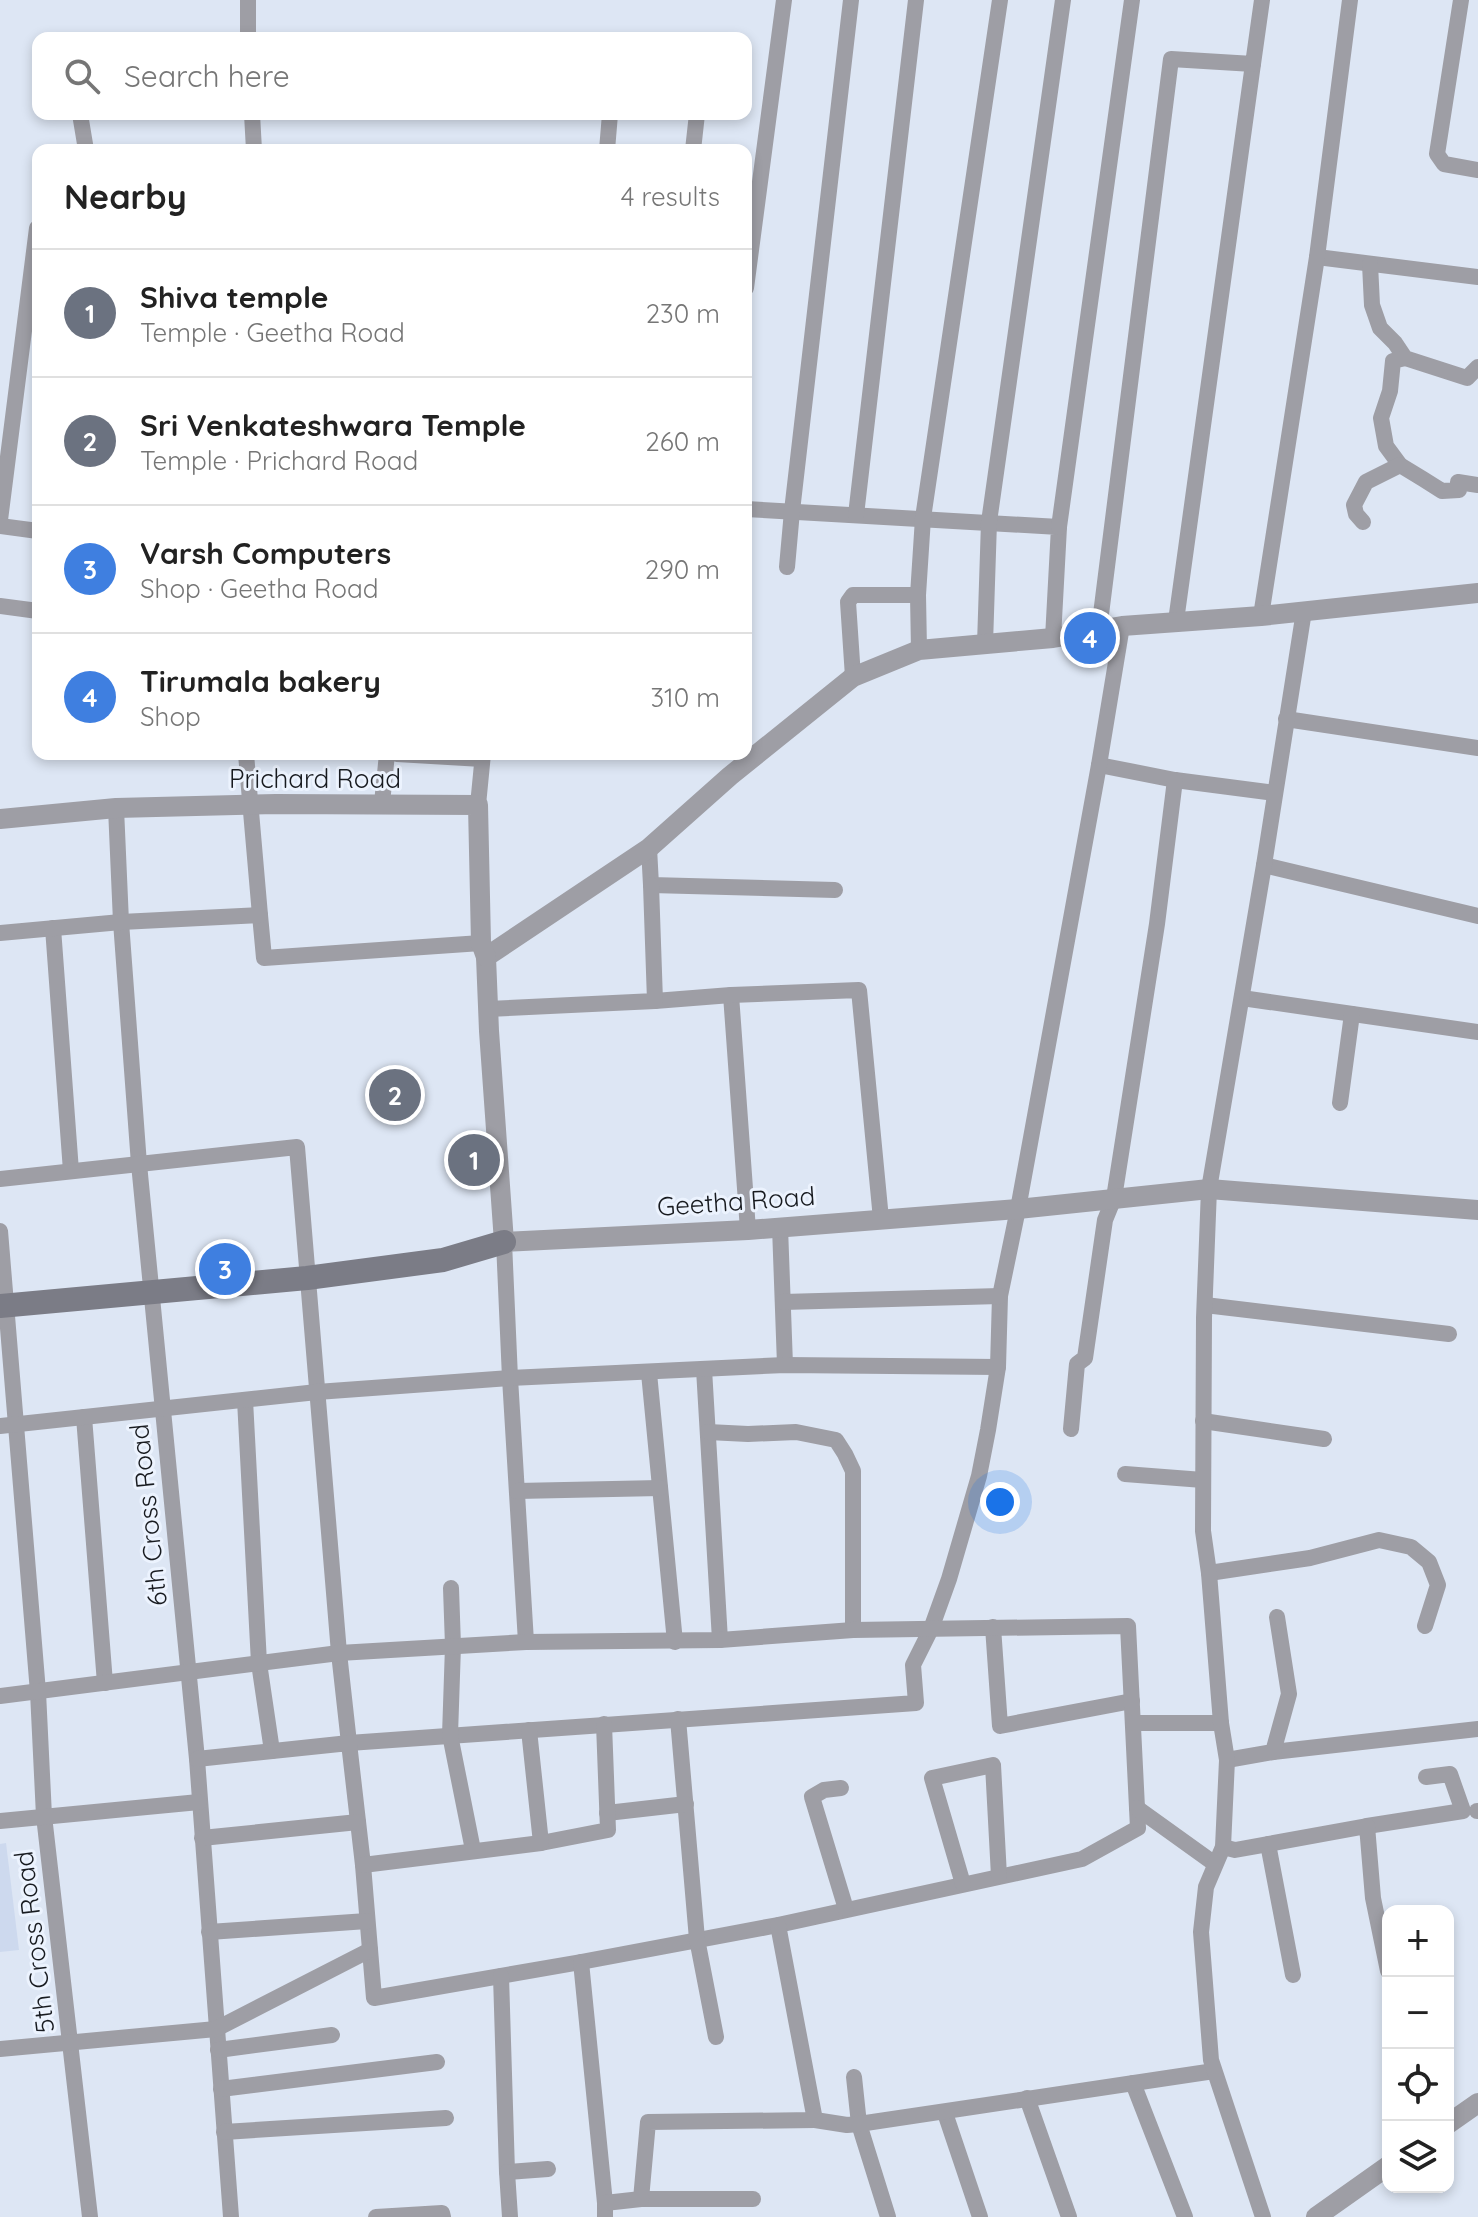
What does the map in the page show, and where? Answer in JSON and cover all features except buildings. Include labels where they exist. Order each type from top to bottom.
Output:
[{"type":"main road","name":"Geetha Road","points":[[4,1305],[307,1278],[443,1260],[504,1242]]},
{"type":"street","points":[[248,0],[248,32]]},
{"type":"street","points":[[752,243],[784,0]]},
{"type":"street","points":[[787,567],[851,0]]},
{"type":"street","points":[[856,515],[916,0]]},
{"type":"street","points":[[919,650],[918,595],[923,518],[1000,0]]},
{"type":"street","points":[[985,644],[989,522],[1063,0]]},
{"type":"street","points":[[1053,638],[1059,527],[1132,0]]},
{"type":"street","points":[[1176,621],[1262,0]]},
{"type":"street","points":[[1261,616],[1317,257],[1350,0]]},
{"type":"street","points":[[1478,3],[1464,0],[1437,154],[1444,164],[1478,170]]},
{"type":"street","points":[[1099,630],[1171,59],[1253,64]]},
{"type":"street","points":[[81,120],[85,144]]},
{"type":"street","points":[[252,120],[254,144]]},
{"type":"street","points":[[608,144],[610,120]]},
{"type":"street","points":[[694,144],[696,120]]},
{"type":"street","points":[[1317,257],[1478,277]]},
{"type":"street","points":[[1370,264],[1372,305],[1380,328],[1405,358]]},
{"type":"street","points":[[32,268],[0,523],[32,530]]},
{"type":"street","points":[[1478,367],[1467,378],[1405,358],[1393,361],[1390,391],[1381,418],[1386,446],[1400,465],[1442,491],[1459,490],[1458,482],[1478,485]]},
{"type":"street","points":[[1363,522],[1356,514],[1354,505],[1366,482],[1400,465]]},
{"type":"street","points":[[752,509],[1059,527]]},
{"type":"street","points":[[752,758],[853,677],[919,650],[1053,638],[1122,626],[1261,616],[1478,593]]},
{"type":"street","points":[[853,677],[848,602],[853,595],[918,595]]},
{"type":"street","points":[[0,606],[32,610]]},
{"type":"street","points":[[1263,2217],[1211,2060],[1201,1932],[1206,1887],[1223,1847],[1227,1760],[1203,1531],[1205,1305],[1209,1189],[1304,611]]},
{"type":"street","points":[[197,1759],[450,1735],[916,1703],[913,1665],[931,1629],[949,1579],[979,1476],[998,1367],[1000,1296],[1122,626]]},
{"type":"street","points":[[1286,719],[1478,748]]},
{"type":"street","points":[[246,760],[264,958],[484,950],[649,848],[750,760]]},
{"type":"street","points":[[382,803],[386,760]]},
{"type":"street","points":[[483,760],[478,805],[484,950],[526,1642]]},
{"type":"street","points":[[1099,765],[1175,780],[1275,793]]},
{"type":"street","points":[[1071,1429],[1077,1364],[1085,1358],[1105,1220],[1114,1198],[1157,924],[1175,780]]},
{"type":"street","name":"Prichard Road","points":[[0,819],[116,808],[249,804],[478,805]]},
{"type":"street","name":"6th Cross Road","points":[[116,808],[139,1164],[197,1759],[231,2217]]},
{"type":"street","points":[[649,848],[655,1001]]},
{"type":"street","points":[[1264,865],[1478,916]]},
{"type":"street","points":[[651,885],[835,890]]},
{"type":"street","points":[[0,933],[121,922],[260,915]]},
{"type":"street","points":[[53,928],[71,1171]]},
{"type":"street","points":[[488,1009],[859,990],[881,1219]]},
{"type":"street","points":[[731,995],[748,1230]]},
{"type":"street","points":[[1242,998],[1478,1032]]},
{"type":"street","points":[[1340,1103],[1352,1014]]},
{"type":"street","points":[[0,1179],[297,1147],[339,1653],[363,1865],[374,1998],[778,1925],[1082,1859],[1138,1828],[1128,1626],[853,1630],[720,1640],[526,1642],[339,1653],[0,1696]]},
{"type":"street","name":"Geetha Road","points":[[504,1242],[748,1230],[1018,1209],[1209,1189],[1478,1210]]},
{"type":"street","points":[[780,1227],[785,1365]]},
{"type":"street","name":"5th Cross Road","points":[[0,1231],[7,1425],[38,1692],[44,1816],[90,2217]]},
{"type":"street","points":[[783,1302],[1000,1296]]},
{"type":"street","points":[[1205,1305],[1449,1334]]},
{"type":"street","points":[[7,1425],[317,1392],[510,1378],[785,1365],[998,1367]]},
{"type":"street","points":[[704,1369],[720,1640]]},
{"type":"street","points":[[649,1373],[675,1642]]},
{"type":"street","points":[[245,1400],[259,1663],[272,1751]]},
{"type":"street","points":[[84,1417],[105,1683]]},
{"type":"street","points":[[1203,1421],[1324,1439]]},
{"type":"street","points":[[708,1432],[796,1432],[836,1440],[853,1471],[853,1630]]},
{"type":"street","points":[[1125,1474],[1203,1480]]},
{"type":"street","points":[[517,1491],[660,1488]]},
{"type":"street","points":[[1209,1573],[1310,1558],[1379,1540],[1411,1547],[1429,1562],[1438,1585],[1425,1626]]},
{"type":"street","points":[[451,1588],[450,1735],[473,1850]]},
{"type":"street","points":[[1273,1752],[1289,1694],[1277,1617]]},
{"type":"street","points":[[993,1627],[1000,1726],[1132,1701]]},
{"type":"street","points":[[678,1719],[697,1939],[716,2037]]},
{"type":"street","points":[[1133,1723],[1221,1723]]},
{"type":"street","points":[[363,1865],[473,1850],[514,1848],[608,1830],[604,1724]]},
{"type":"street","points":[[1227,1760],[1478,1729]]},
{"type":"street","points":[[529,1730],[541,1843]]},
{"type":"street","points":[[963,1884],[932,1778],[993,1765],[999,1876]]},
{"type":"street","points":[[1223,1847],[1235,1850],[1367,1826],[1474,1811],[1450,1774],[1426,1777]]},
{"type":"street","points":[[841,1788],[824,1790],[812,1797],[846,1909]]},
{"type":"street","points":[[0,1821],[199,1802]]},
{"type":"street","points":[[607,1813],[686,1804]]},
{"type":"street","points":[[1137,1808],[1215,1864]]},
{"type":"street","points":[[202,1838],[358,1822]]},
{"type":"street","points":[[1367,1826],[1373,1898],[1382,1942]]},
{"type":"street","points":[[1268,1844],[1293,1975]]},
{"type":"street","points":[[209,1932],[367,1921]]},
{"type":"street","points":[[778,1925],[815,2120]]},
{"type":"street","points":[[0,2049],[216,2029],[370,1950]]},
{"type":"street","points":[[581,1962],[605,2210],[641,2199],[753,2199]]},
{"type":"street","points":[[501,1976],[510,2217]]},
{"type":"street","points":[[218,2050],[332,2035]]},
{"type":"street","points":[[221,2089],[437,2062]]},
{"type":"street","points":[[641,2199],[648,2122],[815,2120],[859,2124],[1214,2071]]},
{"type":"street","points":[[854,2077],[859,2124],[888,2217]]},
{"type":"street","points":[[1133,2083],[1185,2217]]},
{"type":"street","points":[[1027,2098],[1069,2217]]},
{"type":"street","points":[[1452,2121],[1478,2103]]},
{"type":"street","points":[[945,2113],[980,2217]]},
{"type":"street","points":[[224,2132],[446,2118]]},
{"type":"street","points":[[507,2172],[548,2169]]},
{"type":"street","points":[[1316,2217],[1382,2170]]},
{"type":"street","points":[[376,2217],[442,2213],[443,2217]]},
{"type":"shaded area","points":[[6,1843],[19,1950],[0,1952],[0,1844]]},
{"type":"place","name":"Tirumala bakery","points":[[1090,638]]},
{"type":"place","name":"Sri Venkateshwara Temple","points":[[395,1095]]},
{"type":"place","name":"Shiva temple","points":[[474,1160]]},
{"type":"place","name":"Varsh Computers","points":[[225,1269]]}]
